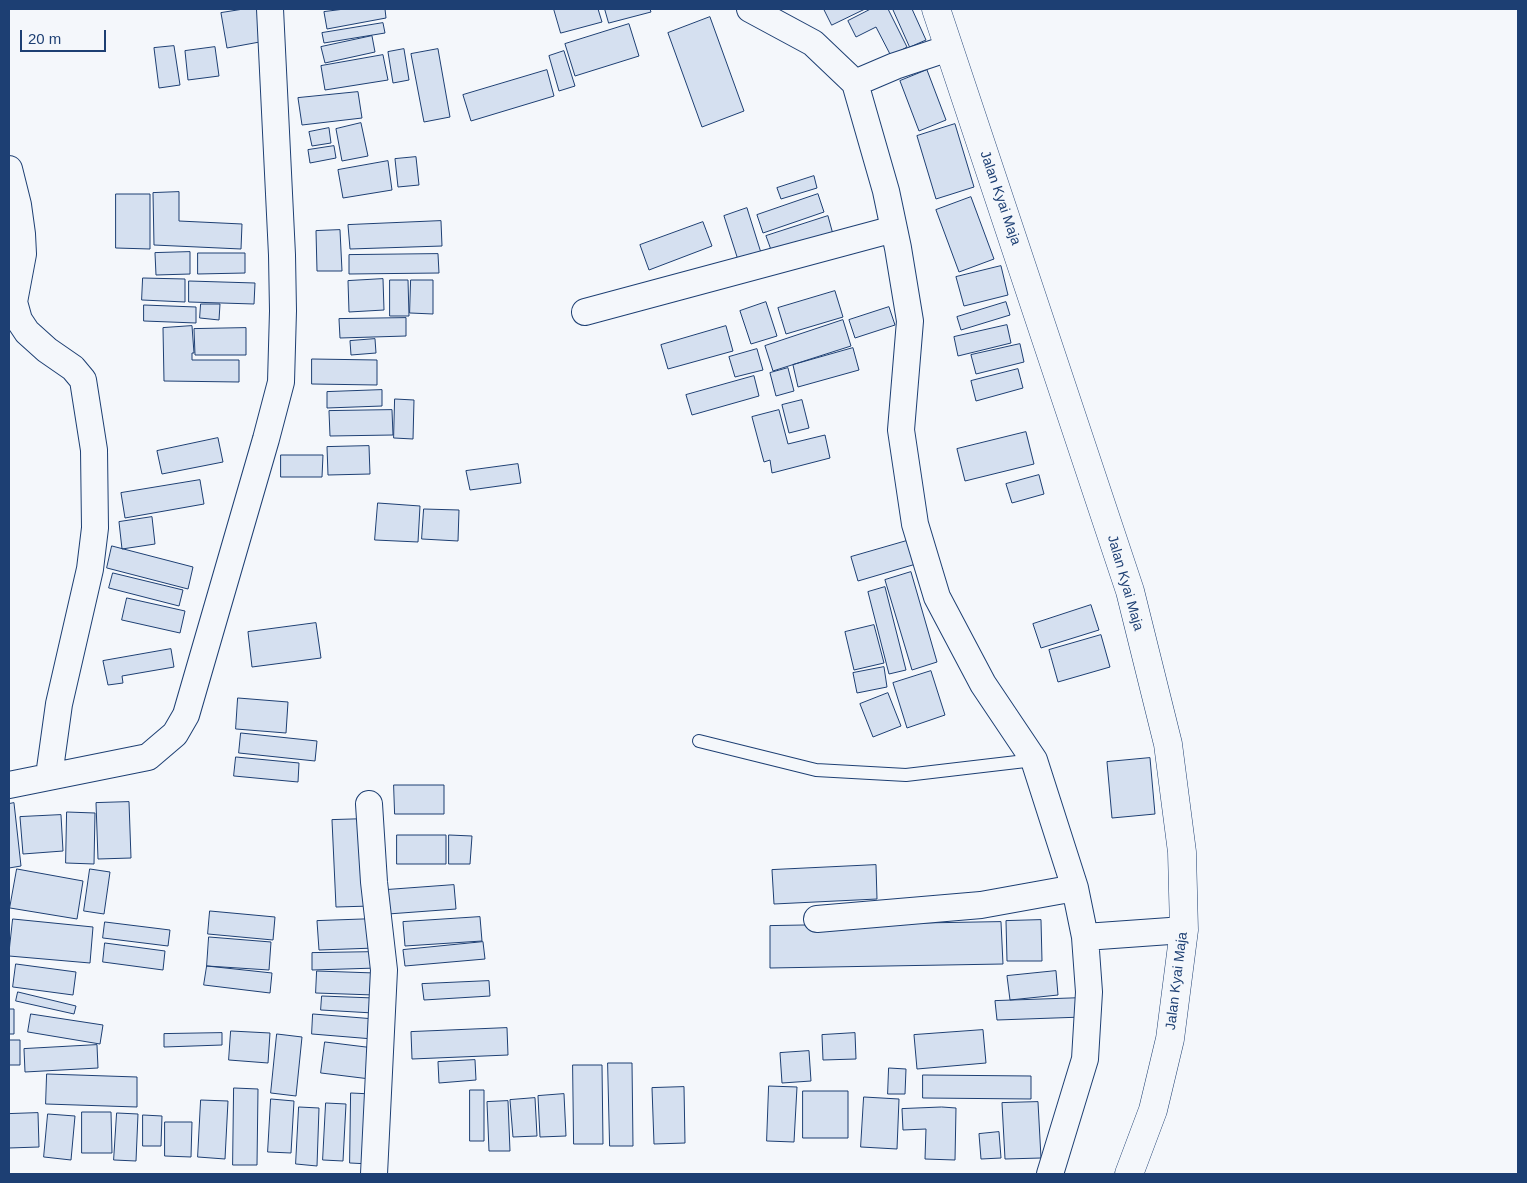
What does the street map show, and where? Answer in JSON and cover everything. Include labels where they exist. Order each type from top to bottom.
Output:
[{"type":"main road","name":"Jalan Kyai Maja","points":[[936,9],[1130,591],[1168,744],[1182,852],[1184,930],[1170,1039],[1153,1110],[1129,1174]]},
{"type":"street","points":[[9,785],[148,757],[175,734],[186,715],[281,382],[282,255],[270,9]]},
{"type":"street","points":[[750,9],[813,43],[862,80],[894,229],[910,321],[901,430],[915,524],[937,597],[984,684],[1034,760],[1075,888],[1094,936],[1085,1059],[1050,1174]]},
{"type":"street","points":[[862,80],[895,66],[949,48]]},
{"type":"street","points":[[9,169],[18,205],[22,234],[23,254],[14,302],[19,320],[27,332],[46,350],[73,368],[83,380],[94,450],[95,528],[90,569],[60,704],[49,776]]},
{"type":"street","points":[[585,312],[894,229]]},
{"type":"street","points":[[369,804],[374,882],[384,970],[374,1174]]},
{"type":"street","points":[[817,919],[982,905],[1075,888]]},
{"type":"street","points":[[1094,936],[1184,930]]},
{"type":"lane","points":[[698,741],[816,770],[906,775],[1034,760]]},
{"type":"building","points":[[244,9],[259,9],[265,41],[227,48],[221,13]]},
{"type":"building","points":[[345,9],[385,9],[386,18],[327,29],[324,12]]},
{"type":"building","points":[[554,9],[598,9],[602,22],[561,33]]},
{"type":"building","points":[[605,9],[650,9],[651,12],[609,23]]},
{"type":"building","points":[[824,9],[865,9],[832,25]]},
{"type":"building","points":[[871,9],[888,9],[907,47],[891,56],[876,27],[856,37],[848,21]]},
{"type":"building","points":[[893,9],[912,9],[926,40],[910,47]]},
{"type":"building","points":[[710,17],[744,111],[702,127],[668,33]]},
{"type":"building","points":[[383,23],[385,33],[324,43],[322,33]]},
{"type":"building","points":[[629,24],[639,56],[575,76],[565,44]]},
{"type":"building","points":[[372,36],[375,52],[325,63],[321,47]]},
{"type":"building","points":[[174,46],[180,85],[159,88],[154,48]]},
{"type":"building","points":[[215,47],[219,76],[188,80],[185,51]]},
{"type":"building","points":[[404,49],[409,80],[393,83],[388,52]]},
{"type":"building","points":[[438,49],[450,117],[424,122],[411,54]]},
{"type":"building","points":[[564,51],[575,86],[559,91],[549,56]]},
{"type":"building","points":[[383,55],[388,80],[325,90],[321,66]]},
{"type":"building","points":[[547,70],[554,96],[471,121],[463,95]]},
{"type":"building","points":[[927,70],[946,120],[919,131],[900,81]]},
{"type":"building","points":[[358,92],[362,118],[302,125],[298,98]]},
{"type":"building","points":[[361,123],[368,156],[342,161],[336,129]]},
{"type":"building","points":[[955,124],[974,187],[936,199],[917,136]]},
{"type":"building","points":[[329,128],[331,143],[312,146],[309,132]]},
{"type":"building","points":[[334,146],[336,158],[310,163],[308,150]]},
{"type":"building","points":[[416,157],[419,185],[398,187],[395,159]]},
{"type":"building","points":[[388,161],[392,190],[343,198],[338,170]]},
{"type":"building","points":[[814,176],[817,188],[781,199],[777,188]]},
{"type":"building","points":[[179,192],[179,221],[242,224],[241,249],[154,245],[153,193]]},
{"type":"building","points":[[116,194],[150,194],[150,249],[116,248]]},
{"type":"building","points":[[818,194],[824,212],[763,233],[757,215]]},
{"type":"building","points":[[971,197],[994,259],[959,272],[936,210]]},
{"type":"building","points":[[747,208],[762,256],[739,263],[724,216]]},
{"type":"building","points":[[828,216],[834,238],[774,258],[766,236]]},
{"type":"building","points":[[441,221],[442,246],[350,249],[348,225]]},
{"type":"building","points":[[703,222],[712,246],[649,270],[640,245]]},
{"type":"building","points":[[340,230],[342,271],[317,271],[316,231]]},
{"type":"building","points":[[190,252],[190,274],[156,275],[155,253]]},
{"type":"building","points":[[198,253],[245,253],[245,273],[198,274]]},
{"type":"building","points":[[438,254],[439,273],[349,274],[349,255]]},
{"type":"building","points":[[1001,266],[1008,295],[964,306],[956,277]]},
{"type":"building","points":[[143,278],[185,279],[185,302],[142,300]]},
{"type":"building","points":[[383,279],[384,310],[349,312],[348,281]]},
{"type":"building","points":[[390,280],[408,280],[409,316],[390,316]]},
{"type":"building","points":[[411,280],[433,280],[433,314],[410,313]]},
{"type":"building","points":[[189,281],[255,283],[254,304],[189,302]]},
{"type":"building","points":[[835,291],[843,317],[786,334],[778,308]]},
{"type":"building","points":[[766,302],[777,336],[751,344],[740,311]]},
{"type":"building","points":[[1006,302],[1010,315],[961,330],[957,317]]},
{"type":"building","points":[[201,304],[220,304],[219,320],[200,318]]},
{"type":"building","points":[[144,305],[196,307],[196,323],[144,321]]},
{"type":"building","points":[[889,307],[895,325],[855,338],[849,320]]},
{"type":"building","points":[[406,318],[406,336],[340,338],[339,319]]},
{"type":"building","points":[[843,320],[851,346],[773,371],[765,346]]},
{"type":"building","points":[[1007,325],[1011,343],[958,356],[954,337]]},
{"type":"building","points":[[192,326],[194,353],[192,353],[192,360],[239,360],[239,382],[164,381],[163,328]]},
{"type":"building","points":[[726,326],[733,351],[668,369],[661,345]]},
{"type":"building","points":[[246,328],[246,355],[195,355],[194,329]]},
{"type":"building","points":[[375,339],[376,353],[351,355],[350,341]]},
{"type":"building","points":[[1020,344],[1024,362],[976,374],[971,355]]},
{"type":"building","points":[[853,348],[859,370],[798,387],[793,365]]},
{"type":"building","points":[[757,349],[763,370],[735,377],[729,357]]},
{"type":"building","points":[[312,359],[377,360],[377,385],[312,384]]},
{"type":"building","points":[[788,368],[794,391],[776,396],[770,373]]},
{"type":"building","points":[[1018,369],[1023,388],[976,401],[971,381]]},
{"type":"building","points":[[754,376],[759,396],[692,415],[686,395]]},
{"type":"building","points":[[382,390],[382,406],[327,408],[327,392]]},
{"type":"building","points":[[395,399],[414,400],[413,439],[394,438]]},
{"type":"building","points":[[802,400],[809,428],[789,433],[782,405]]},
{"type":"building","points":[[392,410],[393,435],[330,436],[329,411]]},
{"type":"building","points":[[779,410],[788,444],[825,435],[830,458],[772,473],[770,460],[764,462],[752,417]]},
{"type":"building","points":[[1026,432],[1034,464],[965,481],[957,449]]},
{"type":"building","points":[[218,438],[223,462],[162,474],[157,451]]},
{"type":"building","points":[[369,446],[370,474],[328,475],[327,447]]},
{"type":"building","points":[[281,455],[323,455],[322,477],[281,477]]},
{"type":"building","points":[[518,464],[521,483],[470,490],[466,471]]},
{"type":"building","points":[[1039,475],[1044,494],[1012,503],[1006,484]]},
{"type":"building","points":[[200,480],[204,504],[125,518],[121,493]]},
{"type":"building","points":[[378,503],[420,506],[418,542],[375,540]]},
{"type":"building","points":[[424,509],[459,510],[458,541],[422,539]]},
{"type":"building","points":[[152,517],[155,544],[122,549],[119,522]]},
{"type":"building","points":[[910,540],[916,564],[858,581],[851,557]]},
{"type":"building","points":[[112,546],[193,567],[188,589],[107,568]]},
{"type":"building","points":[[911,572],[937,662],[912,670],[885,580]]},
{"type":"building","points":[[113,573],[183,590],[179,606],[109,588]]},
{"type":"building","points":[[885,587],[906,670],[889,674],[868,592]]},
{"type":"building","points":[[127,598],[185,611],[180,633],[122,620]]},
{"type":"building","points":[[1091,605],[1099,630],[1041,648],[1033,624]]},
{"type":"building","points":[[316,623],[321,658],[252,667],[248,632]]},
{"type":"building","points":[[874,625],[884,663],[854,670],[845,632]]},
{"type":"building","points":[[1101,635],[1110,667],[1058,682],[1049,650]]},
{"type":"building","points":[[171,649],[174,667],[122,676],[123,683],[108,685],[103,661]]},
{"type":"building","points":[[884,667],[887,687],[857,693],[853,673]]},
{"type":"building","points":[[931,671],[945,715],[907,728],[893,683]]},
{"type":"building","points":[[888,693],[901,726],[873,737],[860,704]]},
{"type":"building","points":[[238,698],[288,702],[286,733],[236,729]]},
{"type":"building","points":[[241,733],[317,741],[315,761],[239,753]]},
{"type":"building","points":[[236,757],[299,763],[298,782],[234,776]]},
{"type":"building","points":[[1150,758],[1155,814],[1112,818],[1107,762]]},
{"type":"building","points":[[394,785],[444,785],[444,814],[395,814]]},
{"type":"building","points":[[129,802],[131,858],[98,859],[96,803]]},
{"type":"building","points":[[14,803],[21,866],[9,868],[9,804]]},
{"type":"building","points":[[67,812],[95,813],[94,864],[66,863]]},
{"type":"building","points":[[61,815],[63,851],[23,854],[20,817]]},
{"type":"building","points":[[366,819],[371,906],[336,907],[332,820]]},
{"type":"building","points":[[397,835],[446,835],[446,864],[397,864]]},
{"type":"building","points":[[449,835],[472,836],[470,864],[449,864]]},
{"type":"building","points":[[876,865],[877,899],[774,904],[772,870]]},
{"type":"building","points":[[17,869],[83,881],[77,919],[10,908]]},
{"type":"building","points":[[90,869],[110,872],[104,914],[84,911]]},
{"type":"building","points":[[454,885],[456,909],[388,914],[386,890]]},
{"type":"building","points":[[210,911],[275,917],[273,940],[208,934]]},
{"type":"building","points":[[480,917],[482,941],[405,946],[403,922]]},
{"type":"building","points":[[13,919],[93,927],[90,963],[9,956]]},
{"type":"building","points":[[374,919],[375,948],[319,950],[317,921]]},
{"type":"building","points":[[1041,920],[1042,961],[1007,961],[1006,921]]},
{"type":"building","points":[[105,922],[170,930],[168,946],[103,938]]},
{"type":"building","points":[[1001,922],[1003,964],[770,968],[770,926]]},
{"type":"building","points":[[209,937],[271,942],[269,970],[207,966]]},
{"type":"building","points":[[483,942],[485,959],[405,966],[403,950]]},
{"type":"building","points":[[105,943],[165,951],[163,970],[103,962]]},
{"type":"building","points":[[377,952],[377,968],[312,970],[312,953]]},
{"type":"building","points":[[16,964],[76,972],[73,995],[13,987]]},
{"type":"building","points":[[207,966],[272,973],[270,993],[204,985]]},
{"type":"building","points":[[317,971],[375,973],[374,995],[316,993]]},
{"type":"building","points":[[1056,971],[1058,995],[1010,1000],[1007,976]]},
{"type":"building","points":[[489,981],[490,996],[424,1000],[422,984]]},
{"type":"building","points":[[18,992],[76,1006],[74,1014],[16,1001]]},
{"type":"building","points":[[322,996],[374,998],[373,1013],[321,1010]]},
{"type":"building","points":[[1082,998],[1083,1017],[997,1020],[995,1001]]},
{"type":"building","points":[[9,1009],[14,1009],[14,1034],[9,1034]]},
{"type":"building","points":[[31,1014],[103,1025],[100,1044],[28,1032]]},
{"type":"building","points":[[313,1014],[375,1019],[373,1039],[312,1034]]},
{"type":"building","points":[[507,1028],[508,1055],[412,1059],[411,1032]]},
{"type":"building","points":[[983,1030],[986,1063],[917,1069],[914,1035]]},
{"type":"building","points":[[231,1031],[270,1033],[268,1063],[229,1060]]},
{"type":"building","points":[[222,1033],[222,1045],[164,1047],[164,1034]]},
{"type":"building","points":[[855,1033],[856,1059],[823,1060],[822,1035]]},
{"type":"building","points":[[277,1034],[302,1037],[296,1096],[271,1093]]},
{"type":"building","points":[[9,1040],[20,1040],[20,1065],[9,1065]]},
{"type":"building","points":[[325,1042],[374,1048],[370,1079],[321,1073]]},
{"type":"building","points":[[97,1045],[98,1068],[25,1072],[24,1049]]},
{"type":"building","points":[[809,1051],[811,1081],[782,1083],[780,1053]]},
{"type":"building","points":[[475,1060],[476,1080],[439,1083],[438,1062]]},
{"type":"building","points":[[608,1063],[632,1063],[633,1146],[610,1146]]},
{"type":"building","points":[[573,1065],[602,1065],[603,1144],[574,1144]]},
{"type":"building","points":[[889,1068],[906,1069],[905,1094],[888,1094]]},
{"type":"building","points":[[47,1074],[137,1077],[137,1107],[46,1104]]},
{"type":"building","points":[[923,1075],[1031,1076],[1031,1099],[923,1098]]},
{"type":"building","points":[[769,1086],[797,1087],[794,1142],[767,1141]]},
{"type":"building","points":[[684,1087],[685,1143],[654,1144],[652,1088]]},
{"type":"building","points":[[234,1088],[258,1089],[257,1165],[233,1165]]},
{"type":"building","points":[[470,1090],[484,1090],[484,1141],[470,1141]]},
{"type":"building","points":[[803,1091],[848,1091],[848,1138],[803,1138]]},
{"type":"building","points":[[351,1093],[372,1094],[370,1164],[350,1163]]},
{"type":"building","points":[[564,1094],[566,1136],[540,1137],[538,1096]]},
{"type":"building","points":[[864,1097],[899,1099],[897,1149],[861,1147]]},
{"type":"building","points":[[535,1098],[537,1136],[513,1137],[510,1100]]},
{"type":"building","points":[[271,1099],[294,1101],[291,1153],[268,1152]]},
{"type":"building","points":[[201,1100],[228,1101],[225,1159],[198,1157]]},
{"type":"building","points":[[508,1101],[510,1151],[489,1151],[487,1102]]},
{"type":"building","points":[[1038,1102],[1041,1158],[1005,1159],[1002,1103]]},
{"type":"building","points":[[326,1103],[346,1104],[343,1161],[323,1160]]},
{"type":"building","points":[[299,1107],[319,1108],[317,1166],[296,1164]]},
{"type":"building","points":[[956,1108],[955,1160],[925,1159],[926,1129],[903,1130],[902,1109]]},
{"type":"building","points":[[82,1112],[111,1112],[112,1153],[82,1153]]},
{"type":"building","points":[[38,1113],[39,1147],[9,1148],[9,1114]]},
{"type":"building","points":[[117,1113],[138,1114],[136,1161],[114,1160]]},
{"type":"building","points":[[48,1114],[75,1116],[71,1160],[44,1157]]},
{"type":"building","points":[[143,1115],[162,1116],[161,1146],[143,1146]]},
{"type":"building","points":[[165,1122],[192,1122],[191,1157],[165,1156]]},
{"type":"building","points":[[999,1132],[1001,1158],[981,1159],[979,1134]]}]
